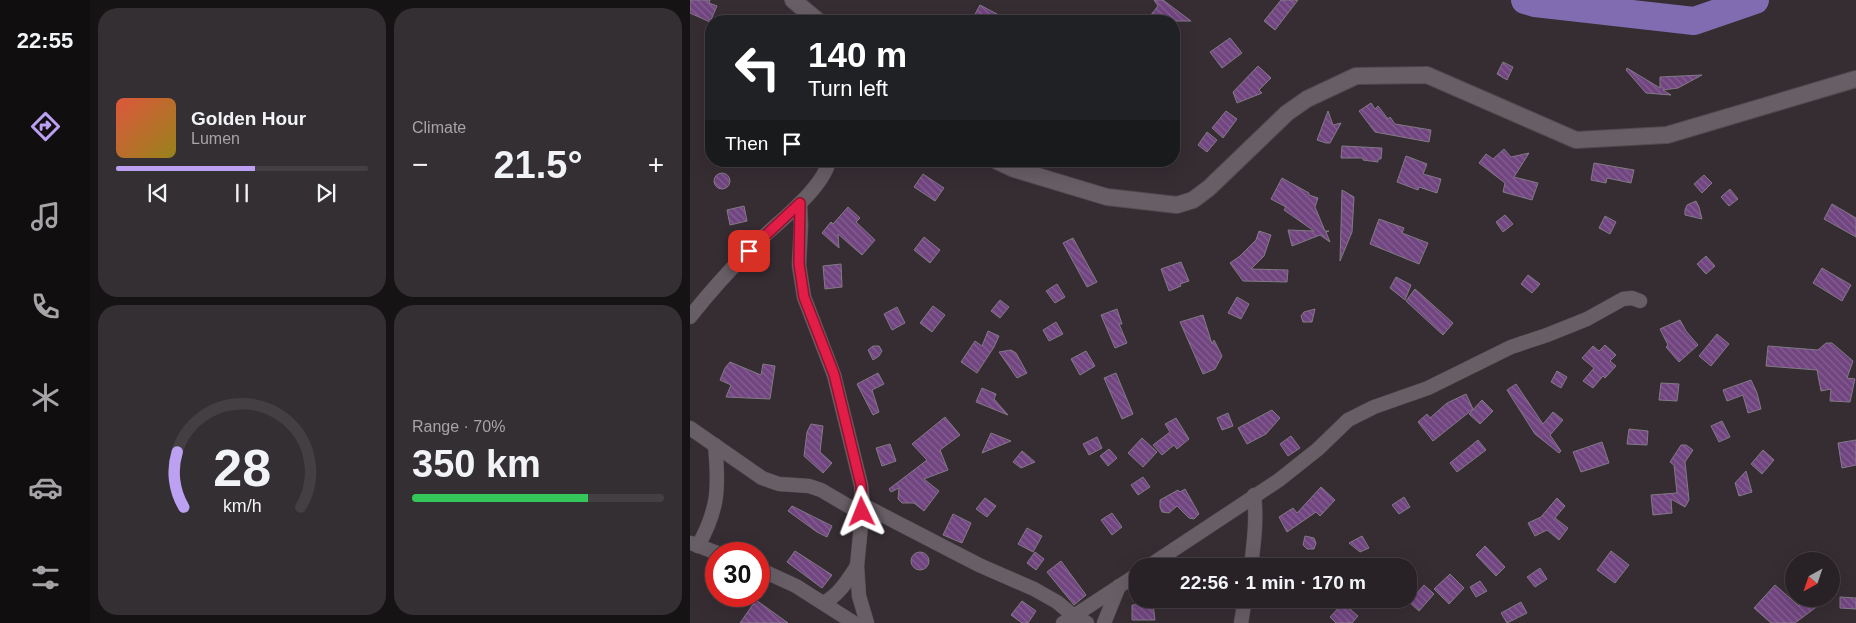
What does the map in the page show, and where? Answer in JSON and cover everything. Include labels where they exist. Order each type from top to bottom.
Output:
[{"type":"street","points":[[793,0],[811,15]]},
{"type":"street","points":[[1010,167],[1106,197],[1177,205],[1193,200],[1210,188],[1287,112],[1307,99],[1356,76],[1427,75],[1576,140],[1666,135],[1856,79]]},
{"type":"street","points":[[690,317],[711,290],[800,203],[822,178],[827,167]]},
{"type":"street","points":[[800,203],[799,264],[804,297],[834,374],[861,485],[863,508],[857,566],[859,596],[866,623]]},
{"type":"street","points":[[1160,558],[1279,480],[1318,449],[1348,420],[1374,407],[1428,388],[1512,346],[1547,335],[1587,318],[1623,299],[1632,298],[1640,301]]},
{"type":"street","points":[[690,428],[762,478],[779,484],[809,486],[821,490],[850,507],[863,508],[979,565],[1034,589],[1057,602],[1069,620],[1087,623]]},
{"type":"street","points":[[694,544],[708,526],[716,503],[718,479],[715,445]]},
{"type":"street","points":[[1252,558],[1256,528],[1254,496]]},
{"type":"street","points":[[822,603],[838,593],[857,566]]},
{"type":"street","points":[[770,574],[796,586],[854,623]]},
{"type":"street","points":[[1069,620],[1129,580]]},
{"type":"street","points":[[1104,623],[1119,586]]},
{"type":"street","points":[[1242,623],[1244,608]]},
{"type":"building","points":[[690,0],[710,0],[709,3],[717,6],[713,15],[705,15],[705,20],[690,13]]},
{"type":"building","points":[[1154,0],[1163,0],[1191,21],[1180,21],[1180,15],[1151,15],[1158,6]]},
{"type":"building","points":[[1281,0],[1298,0],[1275,30],[1264,21]]},
{"type":"building","points":[[980,5],[999,15],[975,15]]},
{"type":"building","points":[[1230,38],[1242,53],[1222,68],[1210,52]]},
{"type":"building","points":[[1503,62],[1513,67],[1507,80],[1497,74]]},
{"type":"building","points":[[1258,66],[1271,78],[1259,90],[1262,93],[1237,103],[1233,92]]},
{"type":"building","points":[[1627,68],[1660,88],[1660,77],[1702,75],[1678,88],[1663,90],[1671,95],[1646,93],[1626,70]]},
{"type":"building","points":[[1371,103],[1375,109],[1378,106],[1388,119],[1390,117],[1395,124],[1431,130],[1429,142],[1375,132],[1359,111]]},
{"type":"building","points":[[1226,111],[1237,119],[1223,138],[1212,128]]},
{"type":"building","points":[[1328,111],[1333,125],[1341,123],[1330,143],[1326,143],[1317,140]]},
{"type":"building","points":[[1207,132],[1217,140],[1207,152],[1198,145]]},
{"type":"building","points":[[1342,146],[1382,148],[1381,159],[1378,159],[1378,162],[1363,160],[1363,158],[1341,158]]},
{"type":"building","points":[[1504,149],[1511,157],[1529,153],[1514,177],[1538,183],[1532,200],[1503,192],[1505,183],[1479,163],[1486,154],[1493,159]]},
{"type":"building","points":[[1406,156],[1427,164],[1423,174],[1441,179],[1437,193],[1419,187],[1418,190],[1397,182]]},
{"type":"building","points":[[1594,163],[1634,170],[1631,183],[1607,178],[1606,183],[1591,180]]},
{"type":"building","points":[[722,173],[728,175],[730,181],[728,187],[722,189],[716,187],[714,181],[716,175]]},
{"type":"building","points":[[923,174],[944,188],[935,201],[914,187]]},
{"type":"building","points":[[1704,175],[1712,183],[1702,193],[1694,184]]},
{"type":"building","points":[[1282,178],[1309,193],[1309,195],[1318,198],[1315,207],[1325,231],[1329,231],[1326,232],[1330,242],[1320,235],[1292,246],[1288,230],[1314,231],[1284,210],[1286,207],[1271,199]]},
{"type":"building","points":[[1730,189],[1738,199],[1729,206],[1721,197]]},
{"type":"building","points":[[1342,190],[1354,197],[1352,232],[1340,261]]},
{"type":"building","points":[[1696,201],[1702,219],[1685,215],[1687,205]]},
{"type":"building","points":[[1832,204],[1856,218],[1856,237],[1824,219]]},
{"type":"building","points":[[744,206],[747,221],[730,225],[727,210]]},
{"type":"building","points":[[848,207],[860,218],[856,222],[875,240],[862,255],[838,234],[839,248],[822,233]]},
{"type":"building","points":[[1505,215],[1513,224],[1503,232],[1496,222]]},
{"type":"building","points":[[1605,216],[1616,222],[1610,234],[1599,228]]},
{"type":"building","points":[[1379,219],[1404,228],[1402,233],[1428,243],[1419,264],[1370,244]]},
{"type":"building","points":[[1259,231],[1271,235],[1264,256],[1251,269],[1288,270],[1287,282],[1243,281],[1230,263],[1256,240]]},
{"type":"building","points":[[924,237],[940,250],[930,263],[914,250]]},
{"type":"building","points":[[1073,238],[1097,282],[1087,287],[1063,243]]},
{"type":"building","points":[[1706,256],[1715,266],[1706,274],[1697,264]]},
{"type":"building","points":[[1181,262],[1189,281],[1169,291],[1161,269]]},
{"type":"building","points":[[841,264],[842,287],[825,289],[823,266]]},
{"type":"building","points":[[1822,268],[1851,285],[1842,301],[1813,283]]},
{"type":"building","points":[[1528,275],[1540,284],[1532,293],[1521,284]]},
{"type":"building","points":[[1396,277],[1411,285],[1405,300],[1390,288]]},
{"type":"building","points":[[1057,284],[1065,297],[1055,303],[1046,291]]},
{"type":"building","points":[[1415,289],[1453,323],[1443,335],[1406,301]]},
{"type":"building","points":[[1237,297],[1249,304],[1241,319],[1228,313]]},
{"type":"building","points":[[1000,300],[1009,307],[1000,318],[991,311]]},
{"type":"building","points":[[933,306],[945,315],[932,332],[920,323]]},
{"type":"building","points":[[897,307],[905,323],[892,330],[884,314]]},
{"type":"building","points":[[1117,309],[1122,324],[1119,324],[1127,343],[1115,348],[1101,315]]},
{"type":"building","points":[[1315,309],[1312,322],[1303,322],[1301,316],[1304,312]]},
{"type":"building","points":[[1203,315],[1212,344],[1214,340],[1222,356],[1215,369],[1203,374],[1180,322]]},
{"type":"building","points":[[1680,320],[1686,331],[1698,345],[1679,362],[1666,347],[1668,345],[1660,329]]},
{"type":"building","points":[[1056,322],[1063,334],[1049,341],[1043,330]]},
{"type":"building","points":[[988,331],[999,336],[977,373],[961,362],[975,341],[982,346]]},
{"type":"building","points":[[1717,334],[1729,344],[1711,366],[1699,356]]},
{"type":"building","points":[[1826,343],[1832,343],[1853,361],[1847,378],[1855,379],[1850,402],[1830,401],[1831,389],[1821,391],[1817,370],[1766,366],[1768,346],[1818,350]]},
{"type":"building","points":[[1605,345],[1616,355],[1610,361],[1616,366],[1605,378],[1603,376],[1593,388],[1583,381],[1594,368],[1582,358],[1593,346],[1599,351]]},
{"type":"building","points":[[873,346],[879,346],[882,351],[873,360],[868,350]]},
{"type":"building","points":[[1011,350],[1016,353],[1027,373],[1017,378],[999,352]]},
{"type":"building","points":[[1086,351],[1095,366],[1080,375],[1071,359]]},
{"type":"building","points":[[730,362],[761,375],[763,364],[775,366],[770,399],[726,397],[731,385],[720,380]]},
{"type":"building","points":[[1557,371],[1567,377],[1561,388],[1551,382]]},
{"type":"building","points":[[878,373],[884,384],[872,390],[879,412],[873,415],[857,384]]},
{"type":"building","points":[[1116,373],[1133,414],[1122,419],[1104,378]]},
{"type":"building","points":[[1751,380],[1761,409],[1748,413],[1743,395],[1727,401],[1723,390]]},
{"type":"building","points":[[1661,383],[1679,384],[1677,401],[1659,400]]},
{"type":"building","points":[[1516,384],[1543,424],[1553,412],[1563,420],[1550,435],[1561,451],[1559,453],[1535,434],[1507,390]]},
{"type":"building","points":[[982,388],[996,394],[994,399],[1008,415],[976,402]]},
{"type":"building","points":[[1466,394],[1473,409],[1433,441],[1418,422],[1427,414],[1430,418],[1447,403]]},
{"type":"building","points":[[1482,400],[1493,411],[1480,424],[1469,414]]},
{"type":"building","points":[[1272,410],[1280,418],[1266,434],[1247,444],[1238,428]]},
{"type":"building","points":[[1228,413],[1233,426],[1222,430],[1217,418]]},
{"type":"building","points":[[945,417],[960,435],[940,450],[948,470],[924,479],[939,491],[924,511],[914,503],[902,503],[898,499],[899,488],[891,492],[889,489],[927,460],[912,444]]},
{"type":"building","points":[[1176,418],[1189,439],[1177,449],[1174,445],[1162,455],[1153,445],[1170,432],[1165,424]]},
{"type":"building","points":[[1722,421],[1730,437],[1719,442],[1711,426]]},
{"type":"building","points":[[811,424],[823,426],[820,452],[832,463],[823,473],[804,456],[807,432]]},
{"type":"building","points":[[1629,429],[1648,431],[1647,445],[1627,444]]},
{"type":"building","points":[[991,433],[1011,441],[982,453]]},
{"type":"building","points":[[1291,436],[1300,448],[1288,456],[1280,444]]},
{"type":"building","points":[[1097,437],[1102,448],[1089,455],[1083,444]]},
{"type":"building","points":[[1142,438],[1157,452],[1143,467],[1128,453]]},
{"type":"building","points":[[1478,440],[1486,450],[1457,472],[1450,463]]},
{"type":"building","points":[[1856,440],[1856,465],[1842,468],[1838,443]]},
{"type":"building","points":[[1602,442],[1609,463],[1581,472],[1573,452]]},
{"type":"building","points":[[890,444],[896,461],[882,466],[876,448]]},
{"type":"building","points":[[1681,445],[1686,445],[1693,450],[1685,462],[1689,500],[1685,507],[1671,499],[1672,513],[1653,515],[1651,495],[1677,493],[1674,465],[1670,462]]},
{"type":"building","points":[[1109,449],[1117,458],[1108,466],[1100,456]]},
{"type":"building","points":[[1763,450],[1774,460],[1762,474],[1751,464]]},
{"type":"building","points":[[1022,451],[1035,462],[1021,468],[1013,462]]},
{"type":"building","points":[[1746,471],[1752,492],[1739,496],[1735,483]]},
{"type":"building","points":[[1143,477],[1150,487],[1138,495],[1131,485]]},
{"type":"building","points":[[1321,487],[1335,500],[1320,516],[1316,512],[1287,532],[1279,517],[1293,508],[1297,513]]},
{"type":"building","points":[[1185,489],[1199,514],[1194,519],[1189,518],[1177,506],[1169,513],[1162,512],[1160,500],[1178,490],[1180,492]]},
{"type":"building","points":[[1404,497],[1410,507],[1399,514],[1392,505]]},
{"type":"building","points":[[985,498],[996,506],[987,517],[976,509]]},
{"type":"building","points":[[1557,498],[1565,506],[1555,518],[1568,528],[1559,540],[1547,530],[1535,536],[1528,523],[1541,517]]},
{"type":"building","points":[[792,506],[832,526],[827,537],[788,511]]},
{"type":"building","points":[[1112,513],[1122,527],[1112,535],[1101,520]]},
{"type":"building","points":[[953,514],[971,523],[962,543],[943,535]]},
{"type":"building","points":[[1027,528],[1042,536],[1033,552],[1018,544]]},
{"type":"building","points":[[1305,536],[1314,538],[1316,543],[1314,549],[1307,549],[1303,545]]},
{"type":"building","points":[[1362,536],[1369,548],[1360,552],[1349,543]]},
{"type":"building","points":[[1485,546],[1505,567],[1496,576],[1476,555]]},
{"type":"building","points":[[795,551],[832,575],[822,588],[787,562]]},
{"type":"building","points":[[1611,551],[1629,565],[1615,583],[1597,570]]},
{"type":"building","points":[[920,552],[926,555],[929,561],[926,567],[920,570],[914,567],[911,561],[914,555]]},
{"type":"building","points":[[1035,552],[1044,559],[1036,570],[1027,563]]},
{"type":"building","points":[[1061,561],[1086,595],[1074,605],[1047,572]]},
{"type":"building","points":[[1540,568],[1547,579],[1535,587],[1527,577]]},
{"type":"building","points":[[1450,574],[1464,588],[1449,604],[1434,589]]},
{"type":"building","points":[[1480,581],[1487,591],[1476,597],[1470,587]]},
{"type":"building","points":[[1424,585],[1434,594],[1419,611],[1416,608],[1417,593]]},
{"type":"building","points":[[1775,585],[1785,594],[1785,608],[1815,608],[1795,623],[1771,623],[1754,608]]},
{"type":"building","points":[[1840,597],[1856,598],[1856,609],[1840,607]]},
{"type":"building","points":[[1022,601],[1036,611],[1028,623],[1022,623],[1011,615]]},
{"type":"building","points":[[1521,602],[1527,613],[1507,623],[1501,613]]},
{"type":"building","points":[[751,607],[766,607],[788,623],[740,623]]},
{"type":"building","points":[[1132,608],[1154,608],[1155,620],[1132,620]]},
{"type":"building","points":[[1338,608],[1349,608],[1358,616],[1352,623],[1336,623],[1330,617]]},
{"type":"waterway","points":[[1525,0],[1535,3],[1694,21],[1755,0]]},
{"type":"route","points":[[749,251],[800,203],[799,264],[804,297],[834,374],[861,485],[864,505],[862,512]]}]
